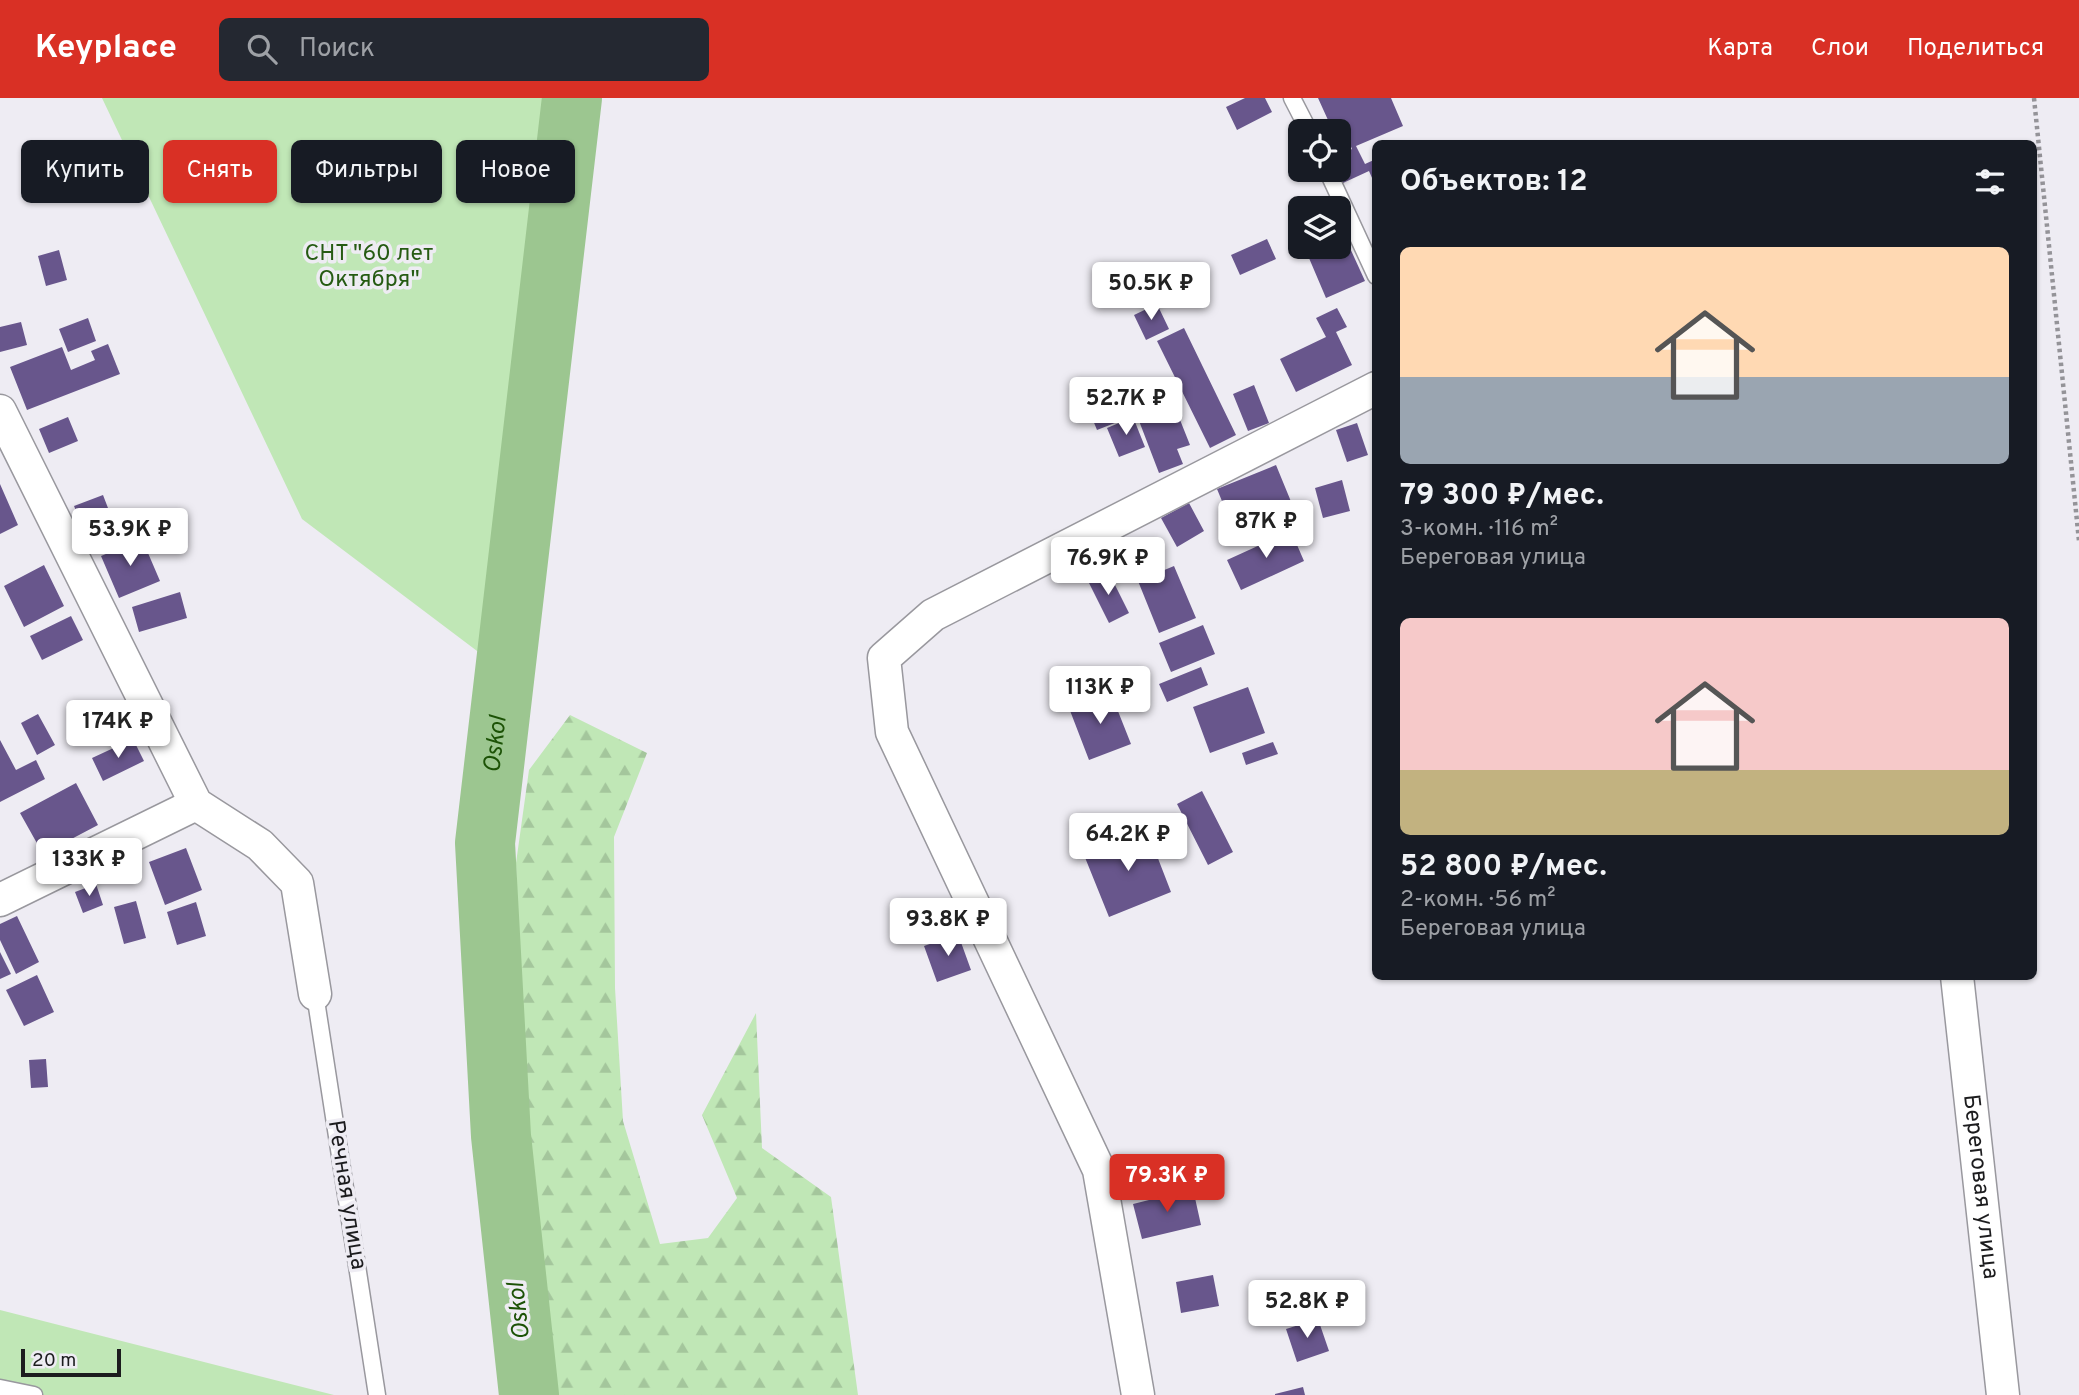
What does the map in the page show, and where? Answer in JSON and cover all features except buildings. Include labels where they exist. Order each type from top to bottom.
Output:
[{"type":"street","points":[[1138,1395],[1099,1170],[892,732],[884,658],[933,615],[1372,390]]},
{"type":"street","points":[[0,411],[196,804],[260,845],[297,883],[315,994]]},
{"type":"street","points":[[0,900],[196,804]]},
{"type":"street","name":"Береговая улица","points":[[1957,980],[2003,1395]]},
{"type":"lane","points":[[1292,98],[1303,119]]},
{"type":"lane","points":[[1333,182],[1372,267]]},
{"type":"lane","name":"Речная улица","points":[[315,994],[377,1395]]},
{"type":"lane","points":[[0,1388],[34,1395]]},
{"type":"path","points":[[2034,98],[2079,541]]},
{"type":"green space","name":"СНТ \"60 лет Октября\"","points":[[102,98],[562,98],[557,140],[456,140],[456,203],[548,203],[489,660],[302,519],[149,197],[149,140],[122,140]]},
{"type":"green space","points":[[570,715],[647,753],[614,837],[615,988],[623,1121],[660,1244],[708,1238],[737,1198],[702,1115],[756,1013],[762,1148],[831,1197],[858,1395],[555,1395],[524,1141],[516,863],[529,770]]},
{"type":"green space","points":[[0,1310],[334,1395],[0,1395]]},
{"type":"waterway","name":"Oskol","points":[[529,1395],[501,1136],[485,843],[572,98]]}]
